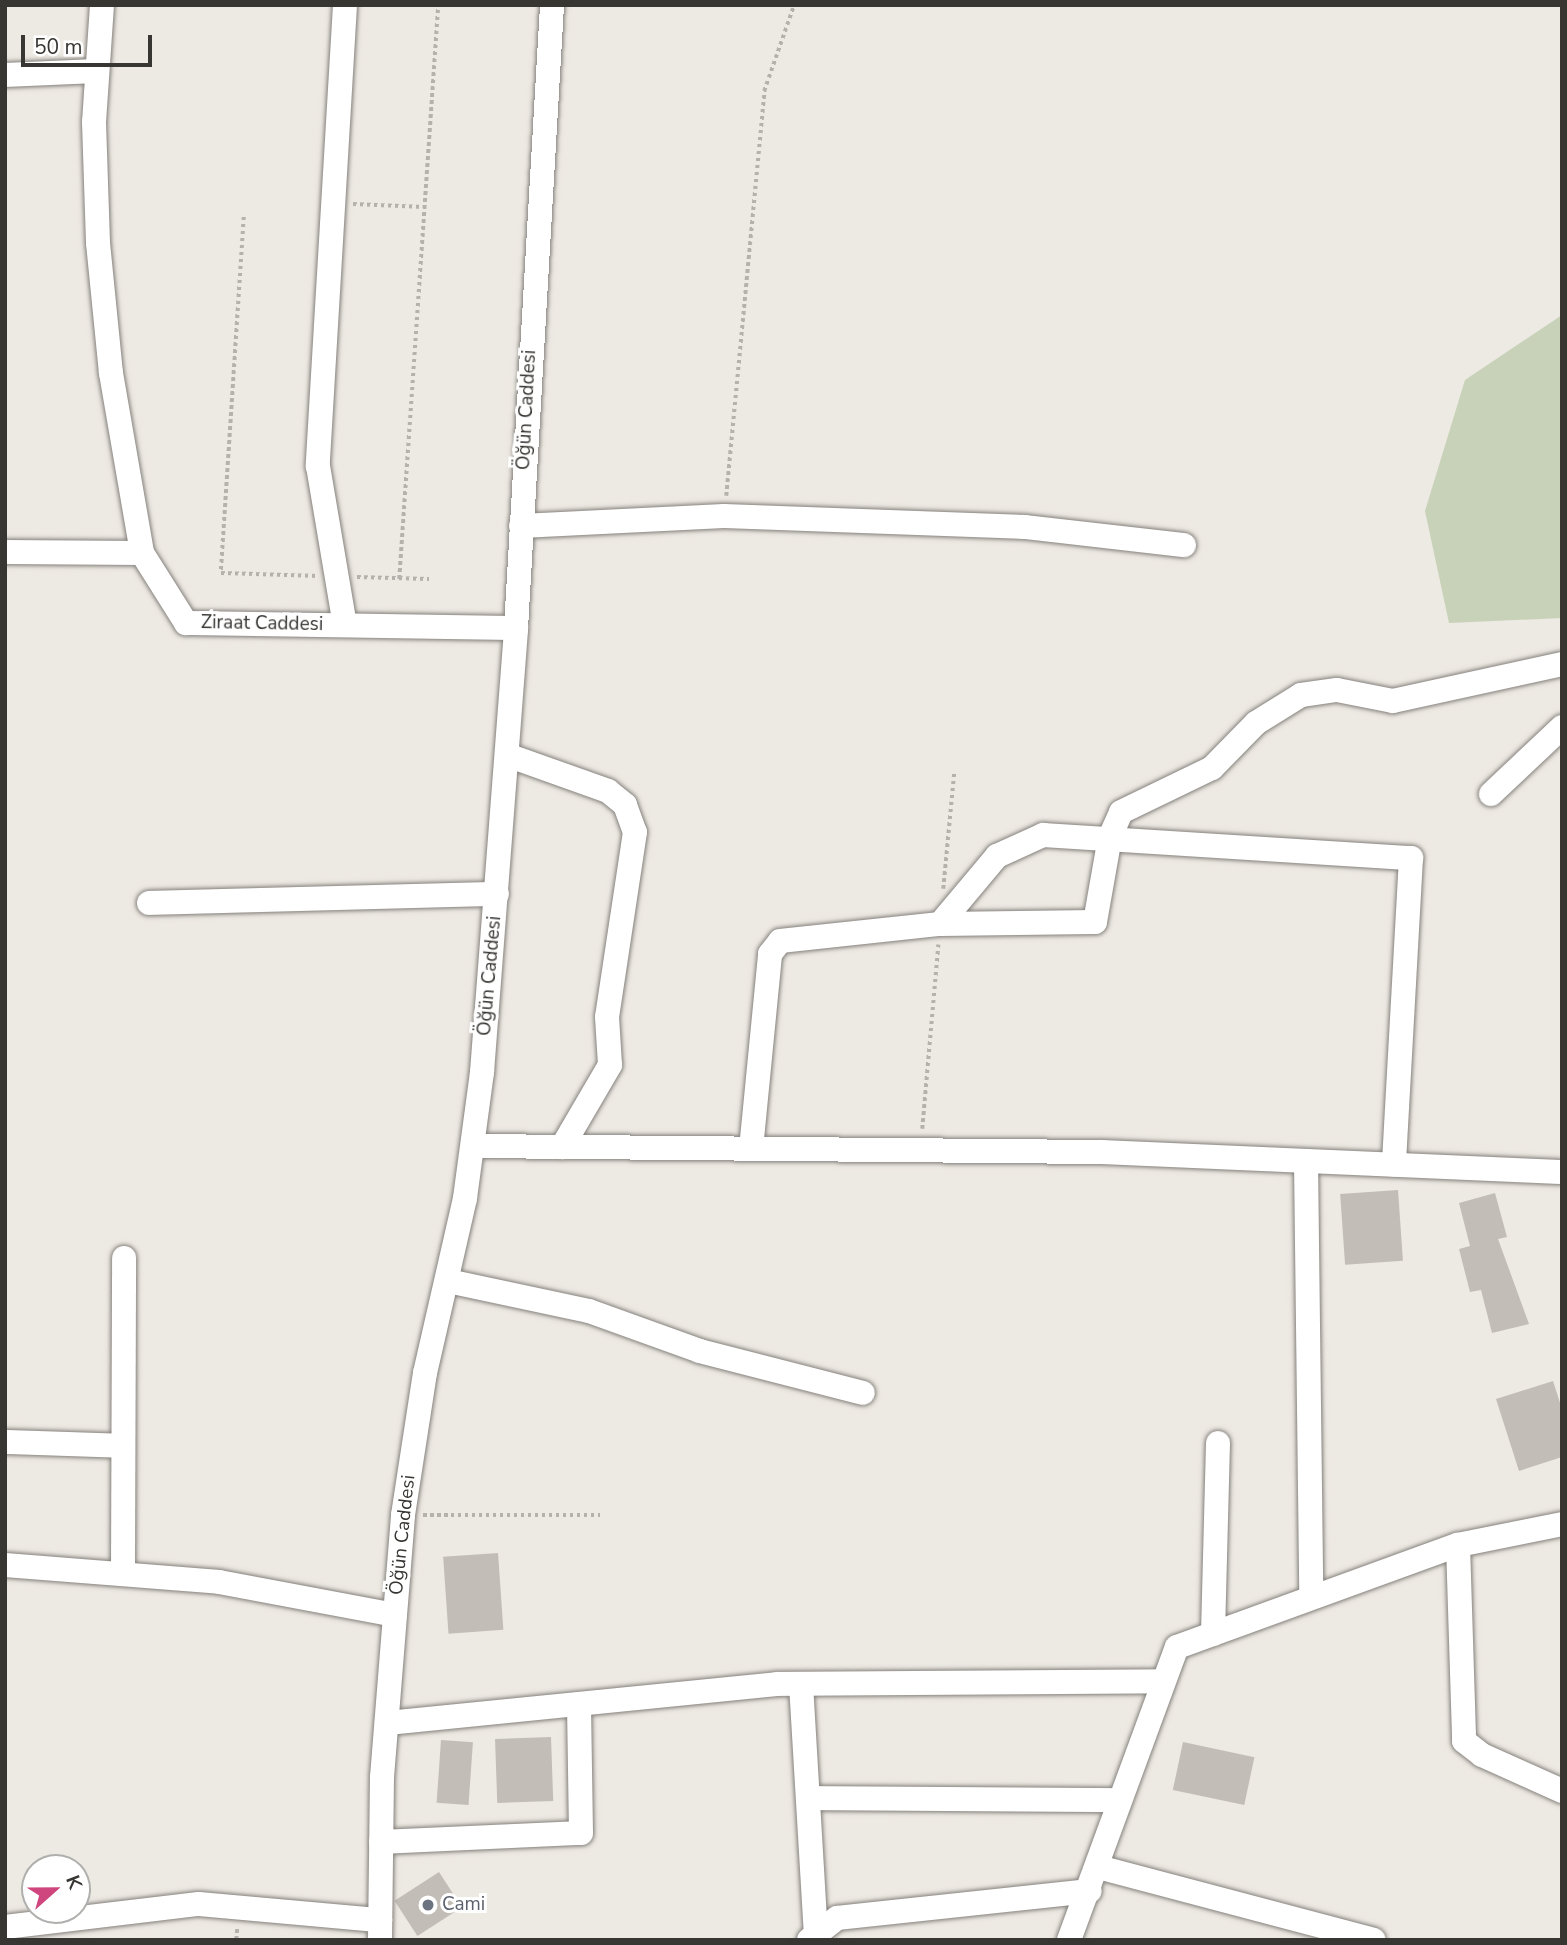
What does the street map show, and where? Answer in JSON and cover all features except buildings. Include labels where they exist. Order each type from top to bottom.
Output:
[{"type":"street","points":[[5,552],[142,553],[104,313],[94,184],[96,71],[102,5]]},
{"type":"street","points":[[345,5],[318,466],[345,625]]},
{"type":"street","name":"Öğün Caddesi","points":[[380,1930],[387,1723],[403,1515],[472,1146],[497,894],[516,628],[551,5]]},
{"type":"street","points":[[5,75],[96,71]]},
{"type":"street","points":[[522,526],[724,516],[1025,527],[1184,545]]},
{"type":"street","name":"Ziraat Caddesi","points":[[142,553],[186,623],[516,628]]},
{"type":"street","points":[[751,1149],[774,947],[798,934],[940,924],[1095,922],[1110,837],[1127,806],[1212,768],[1256,723],[1301,695],[1337,690],[1393,701],[1562,664]]},
{"type":"street","points":[[1491,794],[1562,727]]},
{"type":"street","points":[[507,755],[608,791],[625,805],[635,832],[607,1017],[610,1065],[562,1147]]},
{"type":"street","points":[[940,924],[976,876],[1015,845],[1050,834],[1411,858],[1394,1165]]},
{"type":"street","points":[[149,903],[497,894]]},
{"type":"street","points":[[472,1146],[920,1150],[1306,1161],[1560,1172]]},
{"type":"street","points":[[1306,1161],[1311,1597]]},
{"type":"street","points":[[123,1572],[124,1258]]},
{"type":"street","points":[[448,1281],[589,1311],[701,1351],[863,1393]]},
{"type":"street","points":[[5,1442],[123,1446]]},
{"type":"street","points":[[1213,1634],[1218,1443]]},
{"type":"street","points":[[1069,1940],[1090,1891],[1161,1681],[1177,1647],[1458,1545],[1562,1524]]},
{"type":"street","points":[[1458,1545],[1464,1741],[1482,1755],[1562,1791]]},
{"type":"street","points":[[5,1565],[123,1572],[219,1582],[395,1615]]},
{"type":"street","points":[[387,1723],[801,1684],[1161,1681]]},
{"type":"street","points":[[801,1684],[812,1937]]},
{"type":"street","points":[[381,1842],[581,1833],[579,1704]]},
{"type":"street","points":[[808,1798],[1121,1800]]},
{"type":"street","points":[[1098,1867],[1374,1940]]},
{"type":"street","points":[[812,1937],[837,1918],[1090,1891]]},
{"type":"street","points":[[5,1927],[199,1904],[380,1930]]},
{"type":"path","points":[[400,579],[438,5]]},
{"type":"path","points":[[724,516],[764,90],[794,5]]},
{"type":"path","points":[[333,203],[424,207]]},
{"type":"path","points":[[244,217],[221,573],[429,579]]},
{"type":"path","points":[[920,1150],[954,772]]},
{"type":"path","points":[[403,1515],[600,1515]]},
{"type":"green space","points":[[1562,315],[1562,618],[1449,623],[1425,511],[1465,380]]},
{"type":"place","name":"Cami","points":[[428,1905]]}]
